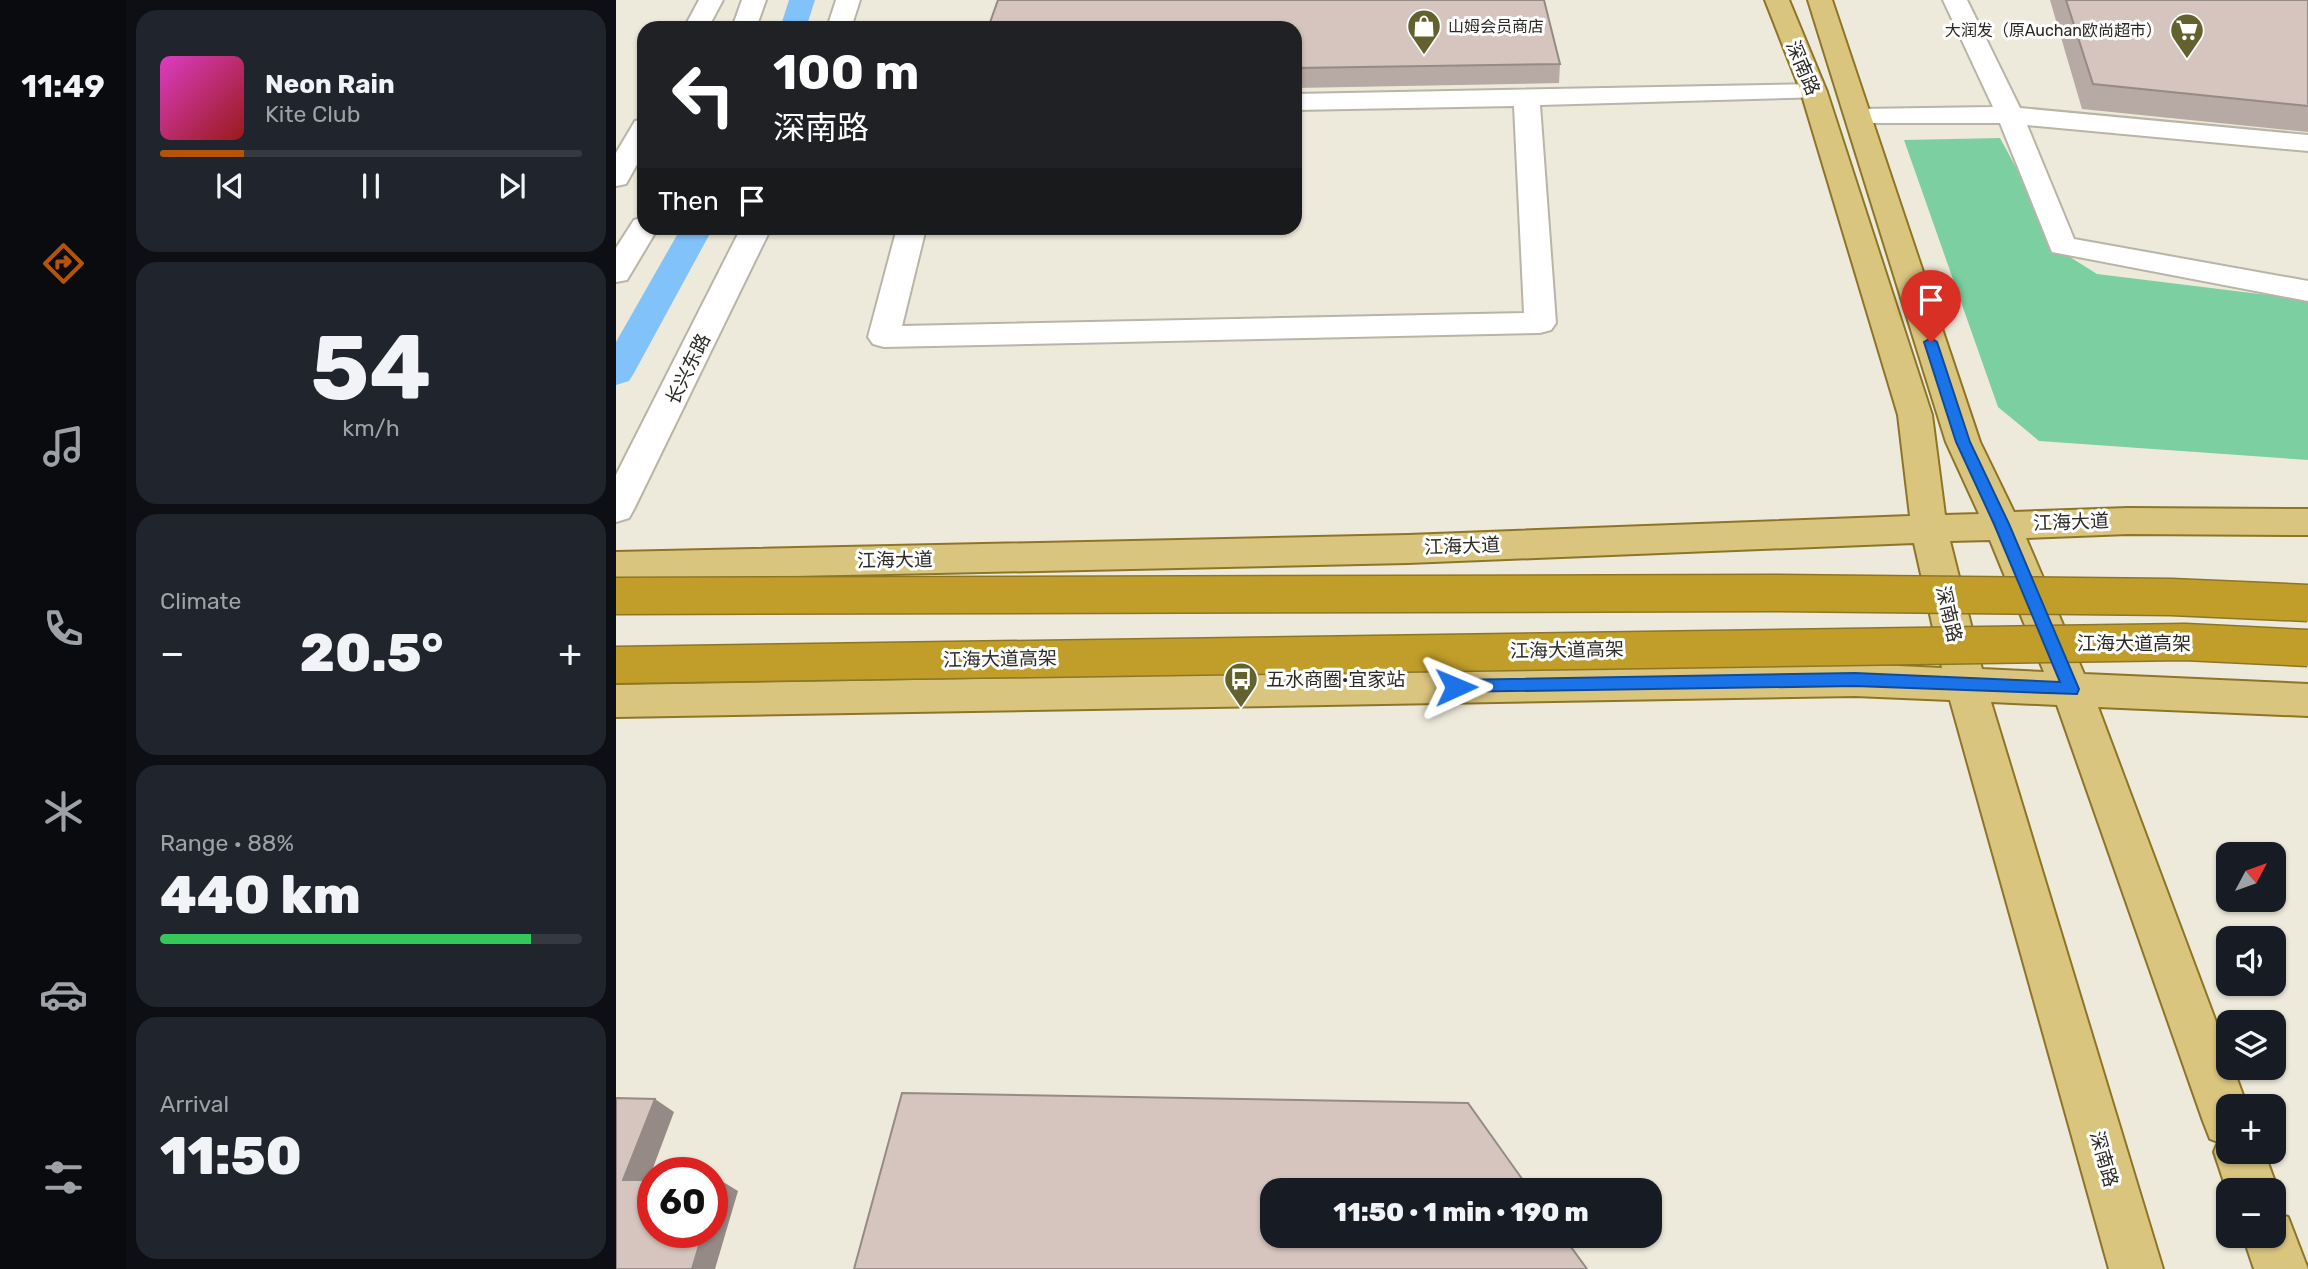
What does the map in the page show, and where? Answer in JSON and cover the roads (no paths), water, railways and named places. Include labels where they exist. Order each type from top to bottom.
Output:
[{"type":"highway","points":[[616,596],[1772,593],[2171,597],[2308,603]]},
{"type":"highway","name":"江海大道高架","points":[[616,665],[2185,642],[2308,648]]},
{"type":"main road","name":"深南路","points":[[1777,0],[1814,92],[1915,415],[1929,527],[1965,683],[2136,1269]]},
{"type":"main road","name":"深南路","points":[[1820,0],[1963,442],[2002,524],[2071,689],[2218,1094]]},
{"type":"main road","name":"江海大道","points":[[616,566],[1408,549],[2002,524],[2128,521],[2308,522]]},
{"type":"main road","points":[[616,701],[1787,681],[1965,683],[2308,700]]},
{"type":"main road","points":[[2273,1248],[2281,1269]]},
{"type":"street","points":[[700,21],[711,0]]},
{"type":"street","points":[[746,21],[754,0]]},
{"type":"street","points":[[841,21],[848,0]]},
{"type":"street","points":[[1955,0],[2010,114],[2062,246],[2308,291]]},
{"type":"street","points":[[1302,102],[1814,92]]},
{"type":"street","points":[[909,235],[884,337],[1540,323],[1527,99]]},
{"type":"street","points":[[1858,117],[2010,114],[2308,144]]},
{"type":"street","points":[[616,178],[637,140]]},
{"type":"street","points":[[616,274],[639,235]]},
{"type":"street","name":"长兴东路","points":[[616,509],[753,235]]},
{"type":"waterway","points":[[795,21],[802,0]]},
{"type":"waterway","points":[[616,373],[693,235]]},
{"type":"place","name":"山姆会员商店","points":[[1424,56]]},
{"type":"place","name":"大润发（原Auchan欧尚超市）","points":[[2187,60]]},
{"type":"place","name":"五水商圈·宜家站","points":[[1241,709]]}]
